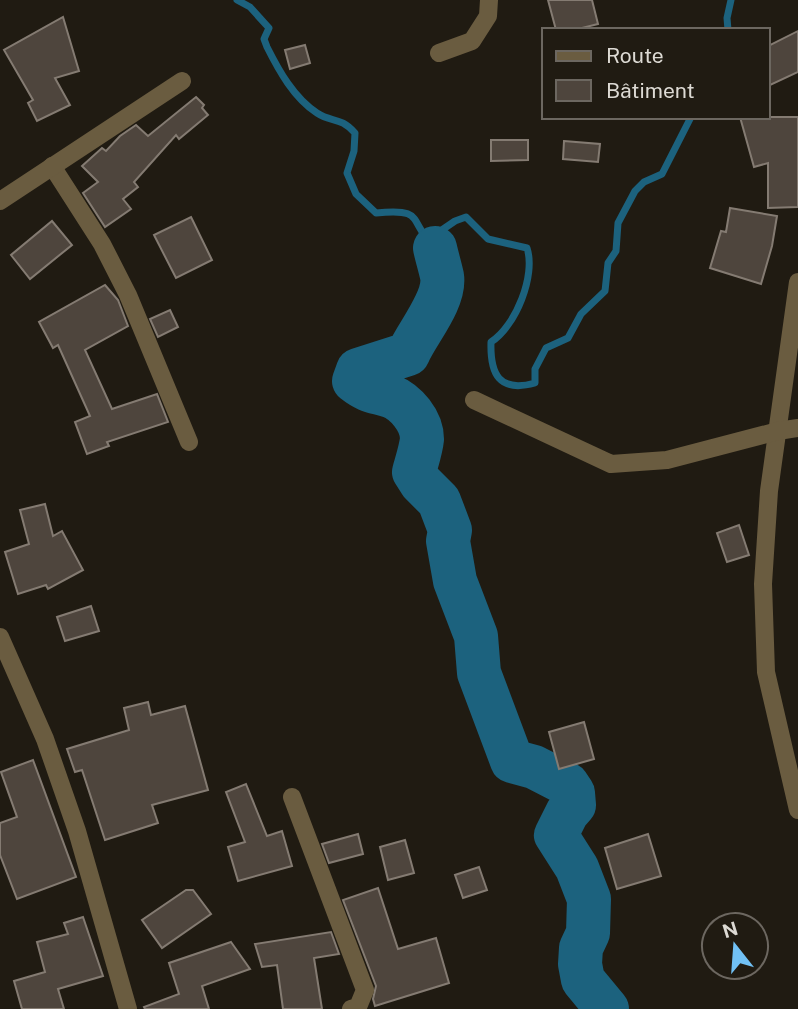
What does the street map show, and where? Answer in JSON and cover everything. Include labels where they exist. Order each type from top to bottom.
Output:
[{"type":"street","points":[[439,53],[472,41],[488,16],[489,0]]},
{"type":"street","points":[[0,201],[182,81]]},
{"type":"street","points":[[52,166],[102,244],[128,295],[189,442]]},
{"type":"street","points":[[798,282],[769,491],[764,584],[766,673],[798,810]]},
{"type":"street","points":[[474,400],[611,464],[667,460],[798,428]]},
{"type":"street","points":[[0,637],[45,739],[77,831],[128,1009]]},
{"type":"street","points":[[292,797],[365,990],[358,1007],[351,1009]]},
{"type":"building","points":[[548,0],[592,0],[598,24],[582,28],[555,28]]},
{"type":"building","points":[[63,17],[79,71],[55,78],[70,105],[37,121],[28,103],[33,100],[4,50]]},
{"type":"building","points":[[798,31],[798,72],[770,85],[770,45]]},
{"type":"building","points":[[305,45],[310,63],[290,69],[285,50]]},
{"type":"building","points":[[196,97],[204,105],[202,108],[208,115],[179,139],[176,135],[134,182],[138,187],[123,199],[131,209],[105,227],[83,193],[98,182],[82,166],[102,148],[106,151],[120,136],[136,125],[148,136]]},
{"type":"building","points":[[798,117],[798,207],[768,208],[768,163],[754,167],[741,119]]},
{"type":"building","points":[[491,140],[528,140],[528,160],[491,161]]},
{"type":"building","points":[[564,141],[600,144],[598,162],[563,159]]},
{"type":"building","points":[[730,208],[777,216],[761,284],[710,268],[721,231],[726,232]]},
{"type":"building","points":[[191,217],[212,260],[176,278],[154,235]]},
{"type":"building","points":[[52,221],[72,245],[30,279],[11,255]]},
{"type":"building","points":[[105,285],[118,300],[128,326],[85,350],[112,409],[157,394],[168,422],[107,442],[109,446],[87,454],[75,422],[90,416],[58,345],[53,348],[39,322]]},
{"type":"building","points":[[170,310],[178,327],[158,337],[150,319]]},
{"type":"building","points":[[45,504],[53,536],[62,531],[83,570],[48,589],[46,585],[18,594],[5,552],[29,544],[20,510]]},
{"type":"building","points":[[739,525],[749,555],[727,562],[717,533]]},
{"type":"building","points":[[91,606],[99,631],[65,641],[57,617]]},
{"type":"building","points":[[148,702],[151,715],[185,706],[208,790],[152,805],[158,823],[105,840],[82,770],[75,772],[67,749],[129,730],[124,708]]},
{"type":"building","points":[[584,722],[594,759],[559,769],[549,732]]},
{"type":"building","points":[[33,760],[76,877],[17,899],[0,855],[0,823],[17,817],[1,772]]},
{"type":"building","points":[[246,784],[267,836],[282,831],[292,866],[238,881],[228,847],[245,842],[226,792]]},
{"type":"building","points":[[358,834],[363,854],[329,863],[322,844]]},
{"type":"building","points":[[648,834],[661,876],[617,889],[605,848]]},
{"type":"building","points":[[405,840],[414,873],[388,880],[380,847]]},
{"type":"building","points":[[479,867],[487,890],[463,898],[455,875]]},
{"type":"building","points":[[378,888],[398,949],[436,938],[449,983],[375,1006],[373,999],[376,986],[343,900]]},
{"type":"building","points":[[186,890],[193,890],[211,914],[162,948],[142,920]]},
{"type":"building","points":[[83,917],[103,976],[58,989],[64,1009],[22,1009],[14,981],[45,972],[37,942],[68,934],[64,923]]},
{"type":"building","points":[[331,932],[339,954],[314,958],[322,1009],[283,1009],[277,965],[262,967],[255,944]]},
{"type":"building","points":[[231,942],[250,969],[202,986],[209,1009],[145,1009],[144,1007],[179,994],[169,963]]},
{"type":"waterway","points":[[237,0],[250,7],[269,28],[264,39],[267,47],[301,100],[317,113],[345,124],[355,133],[354,151],[347,173],[356,194],[376,213],[410,215],[435,248]]},
{"type":"waterway","points":[[728,28],[731,0]]},
{"type":"waterway","points":[[435,248],[436,234],[466,217],[488,239],[527,248],[529,272],[522,299],[508,324],[491,342],[491,353],[495,372],[505,383],[535,383],[535,369],[546,348],[568,338],[581,314],[605,291],[608,263],[616,251],[618,223],[635,191],[644,182],[662,174],[690,119]]},
{"type":"waterway","points":[[435,248],[442,276],[440,295],[408,354],[358,370],[354,381],[402,403],[419,426],[422,439],[414,472],[439,501],[450,530],[448,541],[455,581],[476,636],[479,673],[512,761],[534,767],[567,784],[573,793],[574,805],[556,835],[577,868],[589,899],[588,933],[581,948],[583,980],[607,1009]]}]
